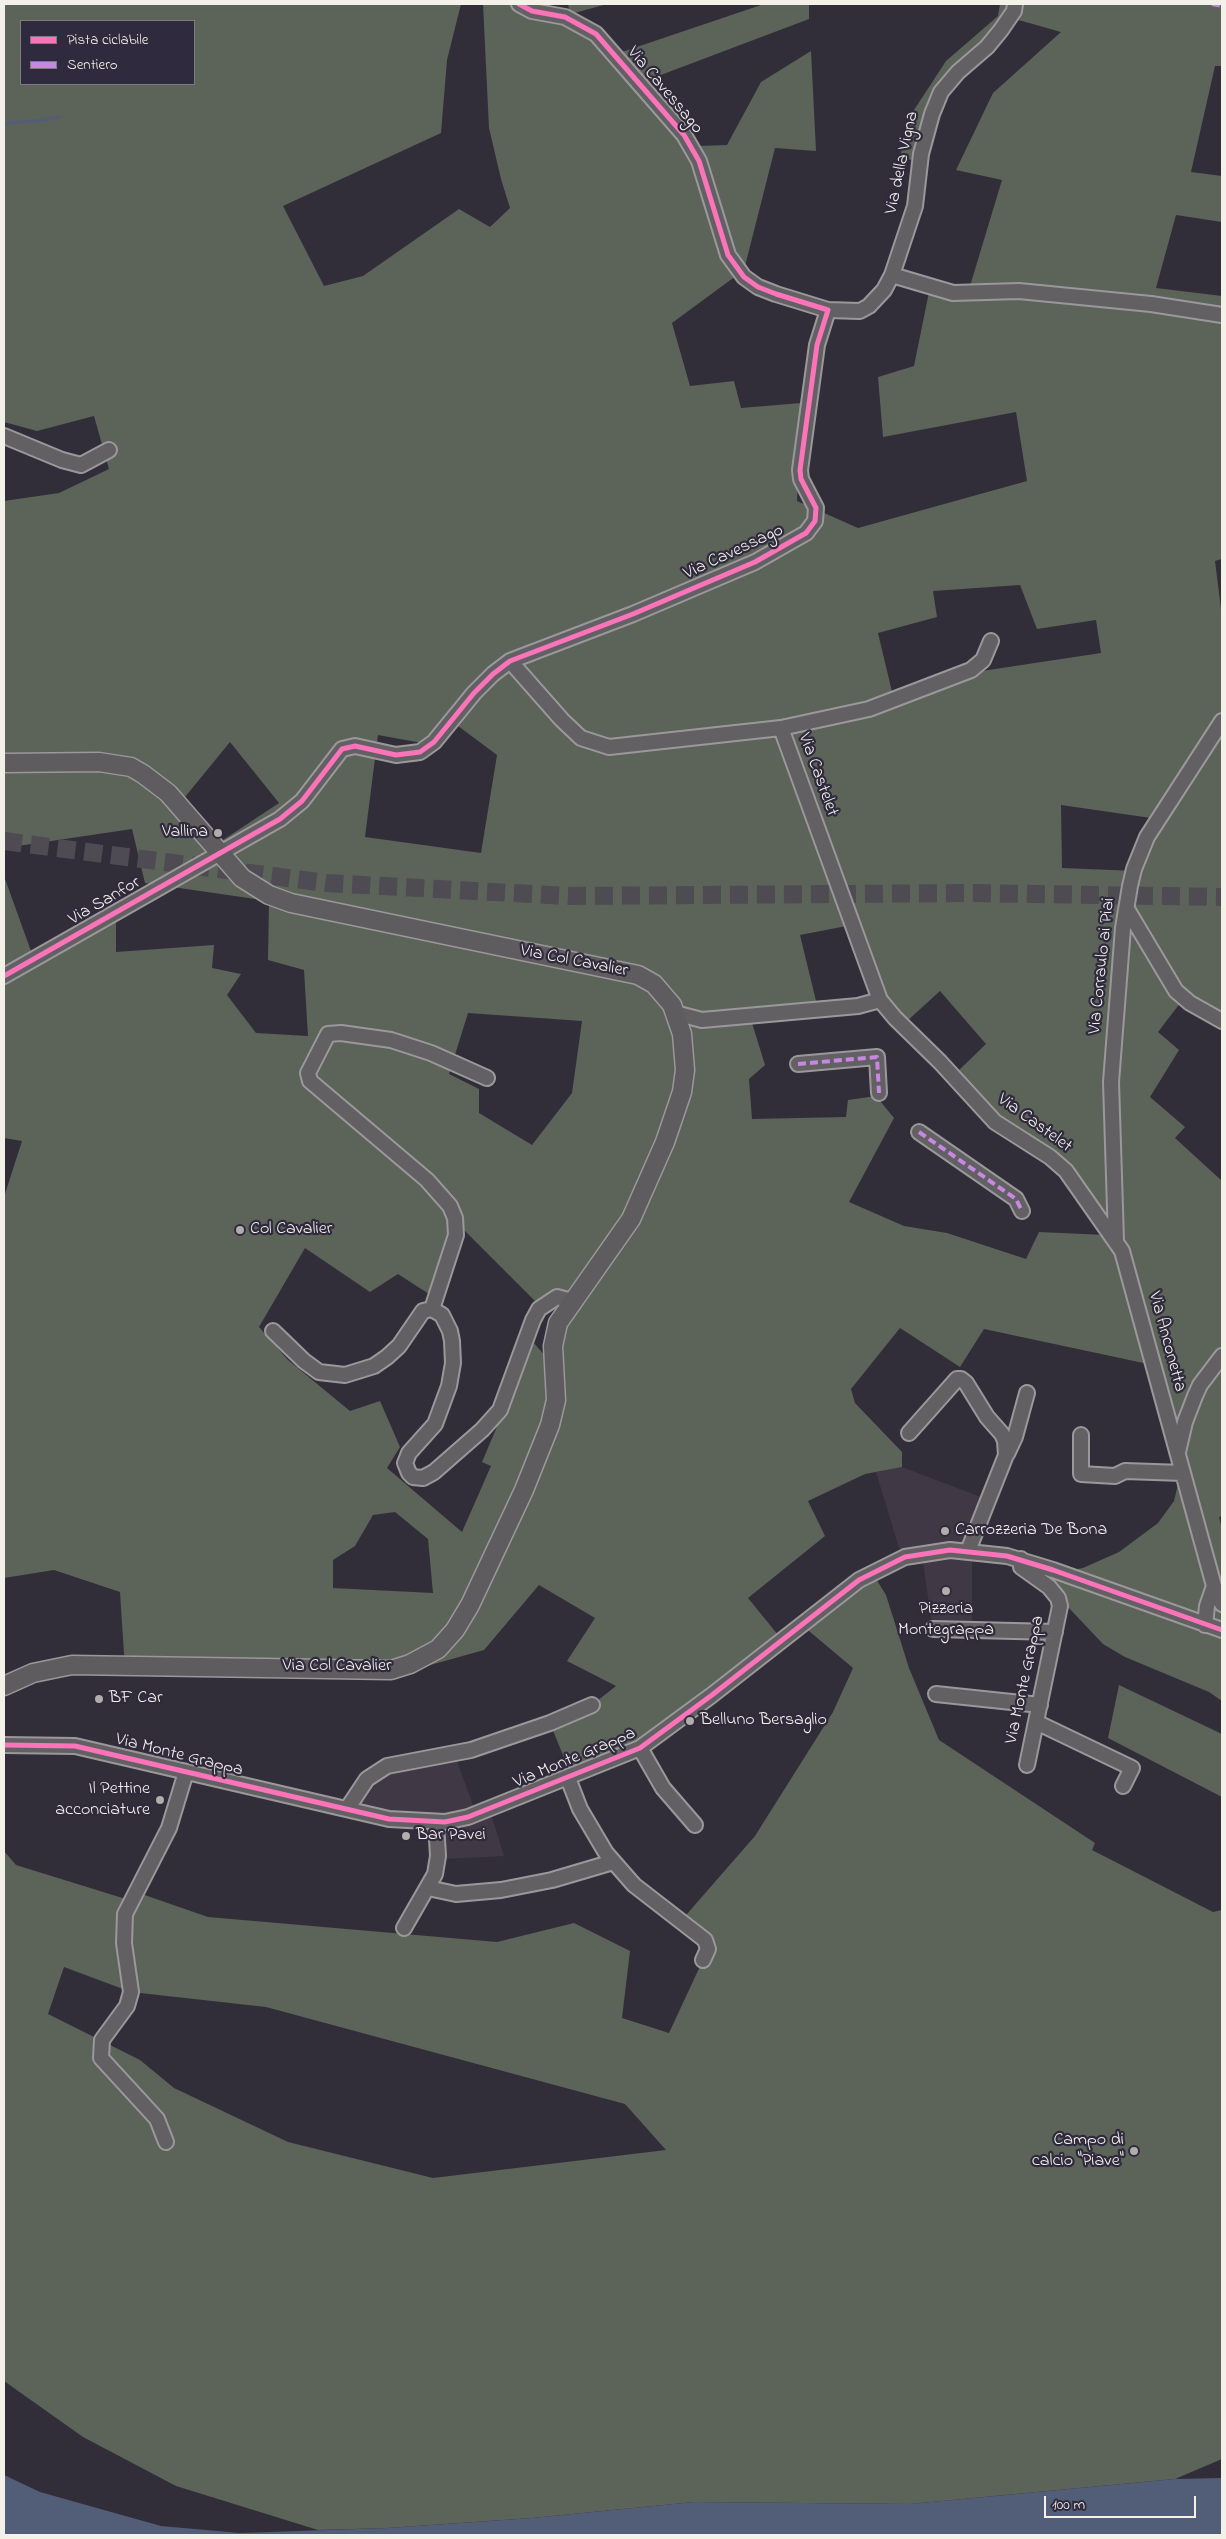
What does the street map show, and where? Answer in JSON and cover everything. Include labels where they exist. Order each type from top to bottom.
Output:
[{"type":"main road","name":"Via Col Cavalier","points":[[4,763],[99,762],[131,767],[168,793],[242,878],[269,895],[291,903],[629,972],[654,984],[667,998],[675,1012],[682,1034],[685,1070],[682,1092],[665,1142],[631,1218],[617,1242],[558,1324],[554,1339],[556,1400],[550,1425],[524,1490],[470,1605],[455,1630],[438,1649],[410,1664],[391,1670],[72,1665],[33,1673],[4,1686]]},
{"type":"street","name":"Via Cavessago","points":[[219,852],[270,825],[291,810],[312,789],[342,749],[355,746],[396,755],[420,752],[434,742],[474,693],[493,674],[510,662],[633,614],[756,562],[806,533],[815,521],[816,508],[801,479],[800,470],[817,345],[828,310],[758,287],[744,277],[728,255],[699,162],[684,134],[596,34],[565,17],[532,11],[519,4]]},
{"type":"street","name":"Via della Vigna","points":[[828,310],[860,311],[869,306],[884,290],[905,239],[915,206],[921,154],[932,114],[941,92],[958,72],[987,47],[1014,11],[1015,4]]},
{"type":"street","points":[[892,274],[953,293],[1019,291],[1151,304],[1222,314]]},
{"type":"street","points":[[4,436],[62,460],[81,465],[109,450]]},
{"type":"street","name":"Via Castelet","points":[[991,641],[983,660],[971,670],[869,709],[781,728],[880,1000],[895,1018],[940,1062],[986,1114],[1006,1130],[1050,1157],[1066,1171],[1116,1240]]},
{"type":"street","points":[[510,662],[581,738],[609,747],[781,728]]},
{"type":"street","name":"Via Corraulo ai Piai","points":[[1116,1240],[1111,1082],[1123,928],[1134,869],[1147,837],[1222,721]]},
{"type":"street","name":"Via Sanfor","points":[[4,976],[219,852]]},
{"type":"street","points":[[1127,909],[1176,991],[1190,1003],[1222,1021]]},
{"type":"street","points":[[675,1012],[702,1020],[858,1006],[880,1000]]},
{"type":"street","points":[[432,1309],[456,1235],[455,1218],[450,1206],[428,1180],[310,1081],[308,1074],[328,1034],[341,1033],[391,1040],[431,1053],[487,1078]]},
{"type":"street","points":[[798,1064],[877,1057],[879,1093]]},
{"type":"street","points":[[919,1132],[1016,1199],[1022,1211]]},
{"type":"street","name":"Via Anconetta","points":[[1116,1240],[1122,1251],[1214,1586],[1222,1604]]},
{"type":"street","points":[[273,1331],[304,1361],[319,1372],[345,1375],[365,1370],[380,1362],[399,1346],[420,1314],[426,1310],[432,1309],[442,1315],[450,1331],[453,1363],[450,1386],[440,1416],[406,1458],[405,1463],[409,1473],[418,1479],[434,1472],[482,1430],[500,1410],[533,1320],[539,1309],[557,1297],[572,1302]]},
{"type":"street","name":"Via Anconetta","points":[[1178,1455],[1186,1422],[1198,1391],[1222,1356]]},
{"type":"street","points":[[908,1433],[957,1379],[961,1379],[966,1383],[987,1417],[1002,1434],[1005,1441],[1006,1455]]},
{"type":"street","points":[[968,1550],[1006,1455],[1015,1438],[1027,1393]]},
{"type":"street","points":[[1081,1435],[1081,1474],[1115,1476],[1126,1471],[1183,1473]]},
{"type":"street","name":"Via Monte Grappa","points":[[4,1745],[75,1746],[389,1819],[436,1823],[468,1817],[640,1748],[666,1731],[867,1574],[896,1560],[922,1553],[968,1550],[1021,1560],[1216,1625]]},
{"type":"street","name":"Via Monte Grappa","points":[[1021,1560],[1024,1569],[1049,1587],[1058,1598],[1060,1611],[1027,1766]]},
{"type":"street","points":[[1214,1586],[1206,1606],[1216,1625]]},
{"type":"street","points":[[933,1629],[1055,1632]]},
{"type":"street","points":[[936,1694],[1040,1705]]},
{"type":"street","points":[[347,1809],[364,1783],[387,1766],[471,1750],[550,1723],[592,1705]]},
{"type":"street","points":[[1036,1722],[1132,1768],[1123,1786]]},
{"type":"street","points":[[640,1748],[663,1788],[695,1825]]},
{"type":"street","name":"Via Monte Grappa","points":[[166,2142],[157,2119],[101,2058],[102,2040],[127,2006],[131,1992],[124,1943],[124,1914],[169,1828],[186,1772]]},
{"type":"street","points":[[568,1778],[593,1833],[613,1862],[634,1885],[704,1940],[708,1948],[703,1960]]},
{"type":"street","points":[[404,1928],[436,1874],[438,1862],[436,1823]]},
{"type":"street","points":[[428,1888],[456,1894],[501,1890],[552,1880],[613,1862]]},
{"type":"shaded area","points":[[4,4],[461,4],[447,60],[441,133],[283,206],[324,286],[363,276],[459,209],[490,227],[510,208],[489,128],[483,4],[514,4],[519,13],[570,14],[568,4],[607,4],[571,14],[619,53],[764,4],[809,4],[809,19],[645,81],[697,146],[727,145],[761,82],[811,51],[816,151],[775,148],[744,270],[672,323],[690,386],[734,381],[741,408],[801,403],[797,501],[858,528],[1027,481],[1016,412],[883,437],[878,377],[914,366],[929,292],[967,296],[1002,180],[956,170],[993,93],[1061,32],[1015,19],[955,70],[915,160],[899,159],[914,110],[946,61],[998,16],[1000,4],[1222,4],[1222,66],[1215,66],[1191,172],[1222,176],[1222,222],[1176,215],[1156,288],[1222,296],[1222,559],[1215,561],[1222,617],[1222,1017],[1181,1002],[1158,1032],[1179,1050],[1150,1097],[1185,1127],[1175,1138],[1222,1181],[1222,1516],[1219,1517],[1222,1529],[1222,1701],[1209,1692],[1125,1657],[1103,1644],[1049,1587],[1061,1572],[1083,1568],[1119,1552],[1158,1523],[1174,1501],[1180,1476],[1148,1364],[984,1329],[960,1367],[900,1328],[851,1389],[855,1403],[902,1452],[902,1467],[865,1474],[808,1501],[825,1536],[748,1598],[783,1641],[672,1730],[573,1780],[550,1723],[592,1705],[616,1686],[567,1661],[595,1618],[539,1585],[484,1650],[409,1671],[125,1669],[120,1592],[54,1570],[4,1578],[4,1197],[22,1141],[4,1138],[4,876],[32,954],[116,910],[116,952],[214,945],[212,968],[241,974],[227,995],[256,1033],[308,1036],[304,970],[268,960],[269,901],[145,883],[132,829],[4,848],[4,501],[59,493],[109,469],[94,416],[37,431],[4,422]],"holes":[[[1020,585],[1037,629],[1096,620],[1101,653],[982,671],[893,696],[878,633],[937,617],[933,591]],[[446,717],[497,755],[481,853],[365,837],[378,735],[422,743]],[[230,742],[279,803],[220,842],[185,797]],[[1061,805],[1158,819],[1136,871],[1062,868]],[[857,924],[884,997],[906,1022],[940,991],[986,1044],[956,1073],[982,1103],[1082,1189],[1106,1235],[1039,1232],[1026,1259],[947,1233],[904,1226],[849,1202],[894,1118],[876,1096],[848,1100],[846,1117],[752,1119],[749,1079],[765,1065],[748,1010],[817,1005],[800,935]],[[468,1013],[582,1021],[572,1093],[532,1145],[479,1113],[479,1089],[449,1074]],[[456,1222],[546,1312],[580,1299],[546,1357],[533,1342],[482,1462],[491,1466],[462,1532],[387,1468],[400,1447],[380,1401],[350,1411],[288,1360],[259,1327],[305,1248],[370,1292],[398,1274],[429,1294]],[[395,1512],[428,1539],[433,1593],[333,1588],[333,1560],[355,1546],[373,1515]]]},
{"type":"shaded area","points":[[902,1467],[986,1499],[972,1554],[972,1627],[932,1625],[922,1556],[903,1561],[876,1472]]},
{"type":"shaded area","points":[[873,1574],[886,1595],[909,1668],[939,1740],[1095,1843],[1092,1850],[1213,1912],[1222,1910],[1222,2459],[1175,2479],[910,2504],[694,2502],[532,2518],[388,2528],[318,2530],[176,2486],[83,2437],[4,2381],[4,1851],[16,1865],[129,1900],[133,1891],[208,1917],[497,1942],[574,1923],[630,1951],[622,2018],[669,2033],[708,1949],[680,1922],[755,1836],[833,1712],[853,1668],[803,1626]],"holes":[[[64,1967],[131,1992],[266,2007],[625,2104],[666,2150],[433,2178],[288,2142],[174,2088],[140,2060],[48,2014]]]},
{"type":"shaded area","points":[[1119,1685],[1222,1734],[1222,1797],[1108,1738]]},
{"type":"shaded area","points":[[454,1753],[477,1816],[490,1811],[504,1856],[445,1859],[436,1852],[434,1825],[343,1810],[372,1772]]},
{"type":"water","points":[[4,2475],[40,2492],[161,2526],[240,2533],[388,2528],[532,2518],[694,2502],[910,2504],[1175,2479],[1222,2478],[1222,2535],[4,2535]]},
{"type":"waterway","points":[[4,123],[38,121],[59,117]]},
{"type":"tunnel","points":[[4,841],[326,883],[568,896],[975,893],[1222,897]]},
{"type":"marked path","points":[[1212,4],[1222,6]]},
{"type":"marked path","points":[[798,1064],[877,1057],[879,1093]]},
{"type":"marked path","points":[[919,1132],[1016,1199],[1022,1211]]},
{"type":"cycle path","points":[[4,976],[280,819],[302,801],[342,749],[355,746],[396,755],[420,752],[434,742],[474,693],[493,674],[510,661],[633,614],[755,562],[806,533],[815,521],[816,508],[801,479],[800,470],[817,345],[828,310],[758,287],[744,277],[728,255],[699,161],[684,135],[596,34],[565,17],[532,11],[519,4]]},
{"type":"cycle path","points":[[4,1745],[75,1746],[389,1819],[445,1822],[468,1817],[640,1748],[712,1695],[859,1580],[905,1557],[950,1550],[1007,1556],[1053,1570],[1222,1630]]},
{"type":"place","name":"Vallina","points":[[218,833]]},
{"type":"place","name":"Col Cavalier","points":[[240,1230]]},
{"type":"place","name":"Carrozzeria De Bona","points":[[945,1531]]},
{"type":"place","name":"Pizzeria Montegrappa","points":[[946,1591]]},
{"type":"place","name":"BF Car","points":[[99,1699]]},
{"type":"place","name":"Belluno Bersaglio","points":[[690,1721]]},
{"type":"place","name":"Il Pettine acconciature","points":[[160,1800]]},
{"type":"place","name":"Bar Pavei","points":[[406,1836]]},
{"type":"place","name":"Campo di calcio \"Piave\"","points":[[1134,2151]]}]
